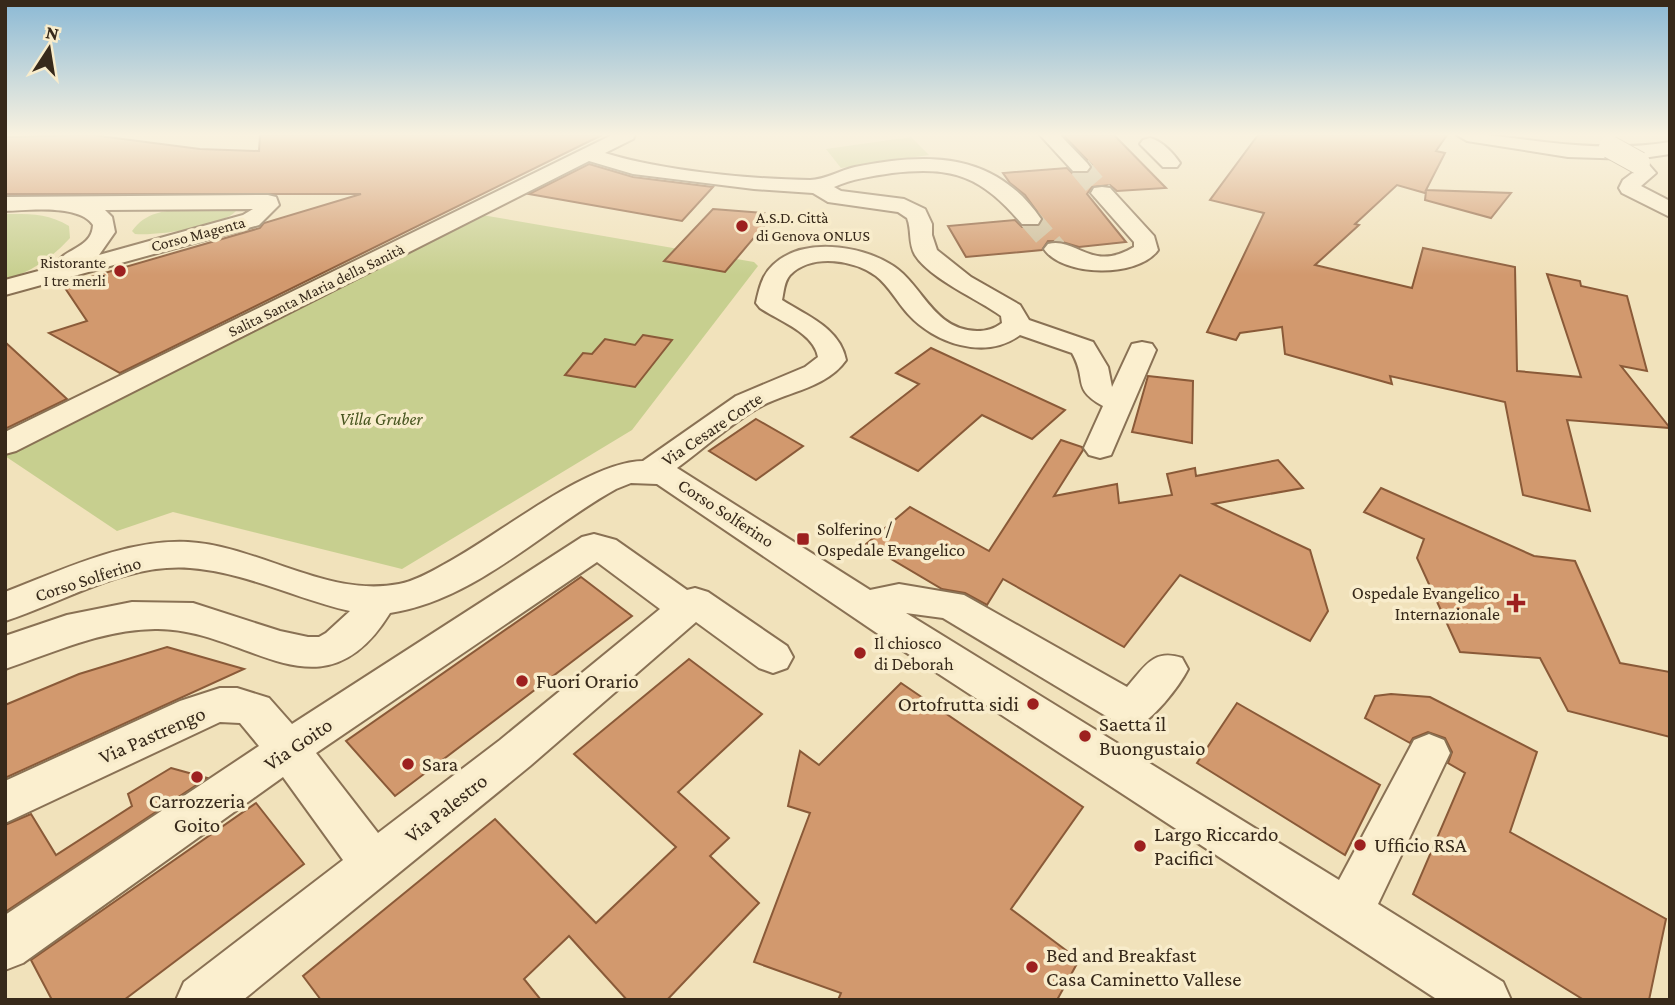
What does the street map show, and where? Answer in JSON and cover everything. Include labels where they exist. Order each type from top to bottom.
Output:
[{"type":"street","name":"Salita Santa Maria della Sanità","points":[[5,444],[531,182]]},
{"type":"street","points":[[738,182],[818,187],[836,197],[911,209],[921,224],[920,235],[926,253],[962,282],[997,300],[1011,311],[1016,324],[1083,348],[1094,367],[1097,391],[1117,402]]},
{"type":"street","points":[[818,187],[828,182]]},
{"type":"street","points":[[990,182],[997,185],[1030,219]]},
{"type":"street","points":[[1633,182],[1630,188],[1670,210]]},
{"type":"street","points":[[1056,249],[1068,257],[1089,263],[1117,264],[1135,258],[1146,250],[1146,241],[1102,193]]},
{"type":"street","name":"Corso Magenta","points":[[5,204],[268,202],[260,214],[251,220],[5,288]]},
{"type":"street","name":"Corso Magenta","points":[[44,276],[84,254],[104,235],[106,227],[102,217],[79,207],[63,204]]},
{"type":"street","name":"Via Cesare Corte","points":[[650,472],[746,402],[815,373],[832,360],[830,349],[806,324],[769,303],[778,274],[784,266],[802,257],[831,255],[860,259],[883,270],[925,318],[949,334],[975,339],[988,338],[1000,335],[1016,324]]},
{"type":"street","points":[[1100,448],[1117,402],[1142,350]]},
{"type":"street","name":"Corso Solferino","points":[[5,607],[114,566],[165,556],[219,559],[328,592],[378,601],[404,597],[445,580],[606,481],[627,474],[650,472],[670,477],[907,633],[1485,1000]]},
{"type":"street","name":"Via Goito","points":[[5,945],[288,750],[594,546],[614,556],[686,611]]},
{"type":"street","points":[[868,605],[899,598],[951,605],[1131,710],[1168,669]]},
{"type":"street","points":[[5,653],[42,637],[91,624],[174,615],[204,619],[311,653],[344,641],[364,624],[378,601]]},
{"type":"street","points":[[686,611],[695,602],[773,657]]},
{"type":"street","name":"Via Palestro","points":[[202,1000],[515,753],[686,611]]},
{"type":"street","name":"Via Pastrengo","points":[[5,803],[195,713],[220,705],[237,705],[254,710],[288,750],[374,864]]},
{"type":"street","points":[[1348,913],[1429,753]]},
{"type":"green space","points":[[185,209],[236,211],[217,222],[173,232],[135,234],[132,231],[149,216]]},
{"type":"green space","points":[[5,214],[46,216],[69,226],[70,238],[40,264],[5,280]]},
{"type":"green space","name":"Villa Gruber","points":[[476,214],[754,262],[758,266],[632,430],[402,569],[173,512],[117,531],[5,456],[5,452]]},
{"type":"building","points":[[5,182],[507,182],[120,373],[49,333],[87,321],[63,285],[260,228],[264,223],[361,194],[5,194]]},
{"type":"building","points":[[553,182],[672,182],[713,187],[682,221],[529,194]]},
{"type":"building","points":[[1160,182],[1166,188],[1117,191],[1110,185],[1092,187],[1087,194],[1126,242],[1079,247],[1048,241],[1042,250],[966,257],[948,226],[1015,220],[1022,227],[1038,227],[1043,220],[1025,195],[1010,183]]},
{"type":"building","points":[[1223,182],[1430,182],[1426,190],[1511,193],[1491,218],[1425,200],[1426,191],[1425,193],[1397,185],[1315,265],[1412,288],[1423,248],[1515,267],[1517,371],[1581,377],[1547,274],[1580,281],[1581,286],[1627,296],[1647,371],[1621,366],[1670,428],[1567,420],[1590,511],[1523,495],[1505,402],[1390,376],[1392,384],[1285,354],[1282,327],[1240,333],[1236,340],[1207,332],[1264,213],[1210,200]]},
{"type":"building","points":[[713,209],[764,213],[760,219],[768,221],[725,272],[664,261]]},
{"type":"building","points":[[643,335],[672,340],[635,387],[565,375],[583,353],[592,354],[605,339],[635,345]]},
{"type":"building","points":[[5,342],[67,399],[5,429]]},
{"type":"building","points":[[931,348],[1065,410],[1032,439],[982,415],[918,471],[851,437],[919,384],[896,373]]},
{"type":"building","points":[[1148,376],[1193,381],[1192,443],[1132,432]]},
{"type":"building","points":[[756,419],[803,446],[756,480],[709,451]]},
{"type":"building","points":[[1061,440],[1082,447],[1083,450],[1054,496],[1117,484],[1119,503],[1172,495],[1167,474],[1195,468],[1196,476],[1278,460],[1303,488],[1213,504],[1310,550],[1328,611],[1310,641],[1180,575],[1124,647],[1003,579],[987,605],[965,593],[942,589],[866,544],[910,507],[989,551]]},
{"type":"building","name":"Ospedale Evangelico Internazionale","points":[[1381,488],[1534,556],[1575,561],[1620,663],[1670,672],[1670,737],[1568,711],[1540,658],[1460,652],[1417,558],[1424,539],[1364,512]]},
{"type":"building","points":[[581,577],[632,616],[395,796],[346,741]]},
{"type":"building","points":[[167,647],[244,669],[5,778],[5,705],[79,674]]},
{"type":"building","points":[[689,659],[762,714],[678,792],[729,838],[710,856],[759,903],[667,1000],[627,1000],[569,936],[524,979],[541,1000],[321,1000],[303,976],[495,819],[596,923],[676,847],[574,754]]},
{"type":"building","points":[[901,683],[1083,807],[1011,909],[1079,960],[1057,1000],[838,1000],[841,993],[754,962],[810,813],[788,806],[800,751],[819,765]]},
{"type":"building","points":[[1391,694],[1430,697],[1537,752],[1510,832],[1666,919],[1649,1000],[1584,1000],[1413,894],[1465,773],[1448,763],[1452,752],[1445,738],[1428,732],[1413,738],[1410,743],[1365,718],[1375,696]]},
{"type":"building","points":[[1237,703],[1380,785],[1345,855],[1197,763]]},
{"type":"building","points":[[171,768],[207,778],[5,912],[5,825],[31,814],[56,855],[132,806],[128,794]]},
{"type":"building","points":[[256,803],[304,864],[124,1000],[52,1000],[31,960]]},
{"type":"tunnel","points":[[1093,182],[1102,193]]},
{"type":"tunnel","points":[[1030,219],[1056,249]]},
{"type":"place","name":"A.S.D. Città di Genova ONLUS","points":[[742,226]]},
{"type":"place","name":"Ristorante I tre merli","points":[[120,271]]},
{"type":"place","name":"Solferino / Ospedale Evangelico","points":[[803,539]]},
{"type":"place","name":"Ospedale Evangelico Internazionale","points":[[1516,603]]},
{"type":"place","name":"Il chiosco di Deborah","points":[[860,653]]},
{"type":"place","name":"Fuori Orario","points":[[522,681]]},
{"type":"place","name":"Ortofrutta sidi","points":[[1033,704]]},
{"type":"place","name":"Saetta il Buongustaio","points":[[1085,736]]},
{"type":"place","name":"Sara","points":[[408,764]]},
{"type":"place","name":"Carrozzeria Goito","points":[[197,777]]},
{"type":"place","name":"Ufficio RSA","points":[[1360,845]]},
{"type":"place","name":"Largo Riccardo Pacifici","points":[[1140,846]]},
{"type":"place","name":"Bed and Breakfast Casa Caminetto Vallese","points":[[1032,967]]}]
